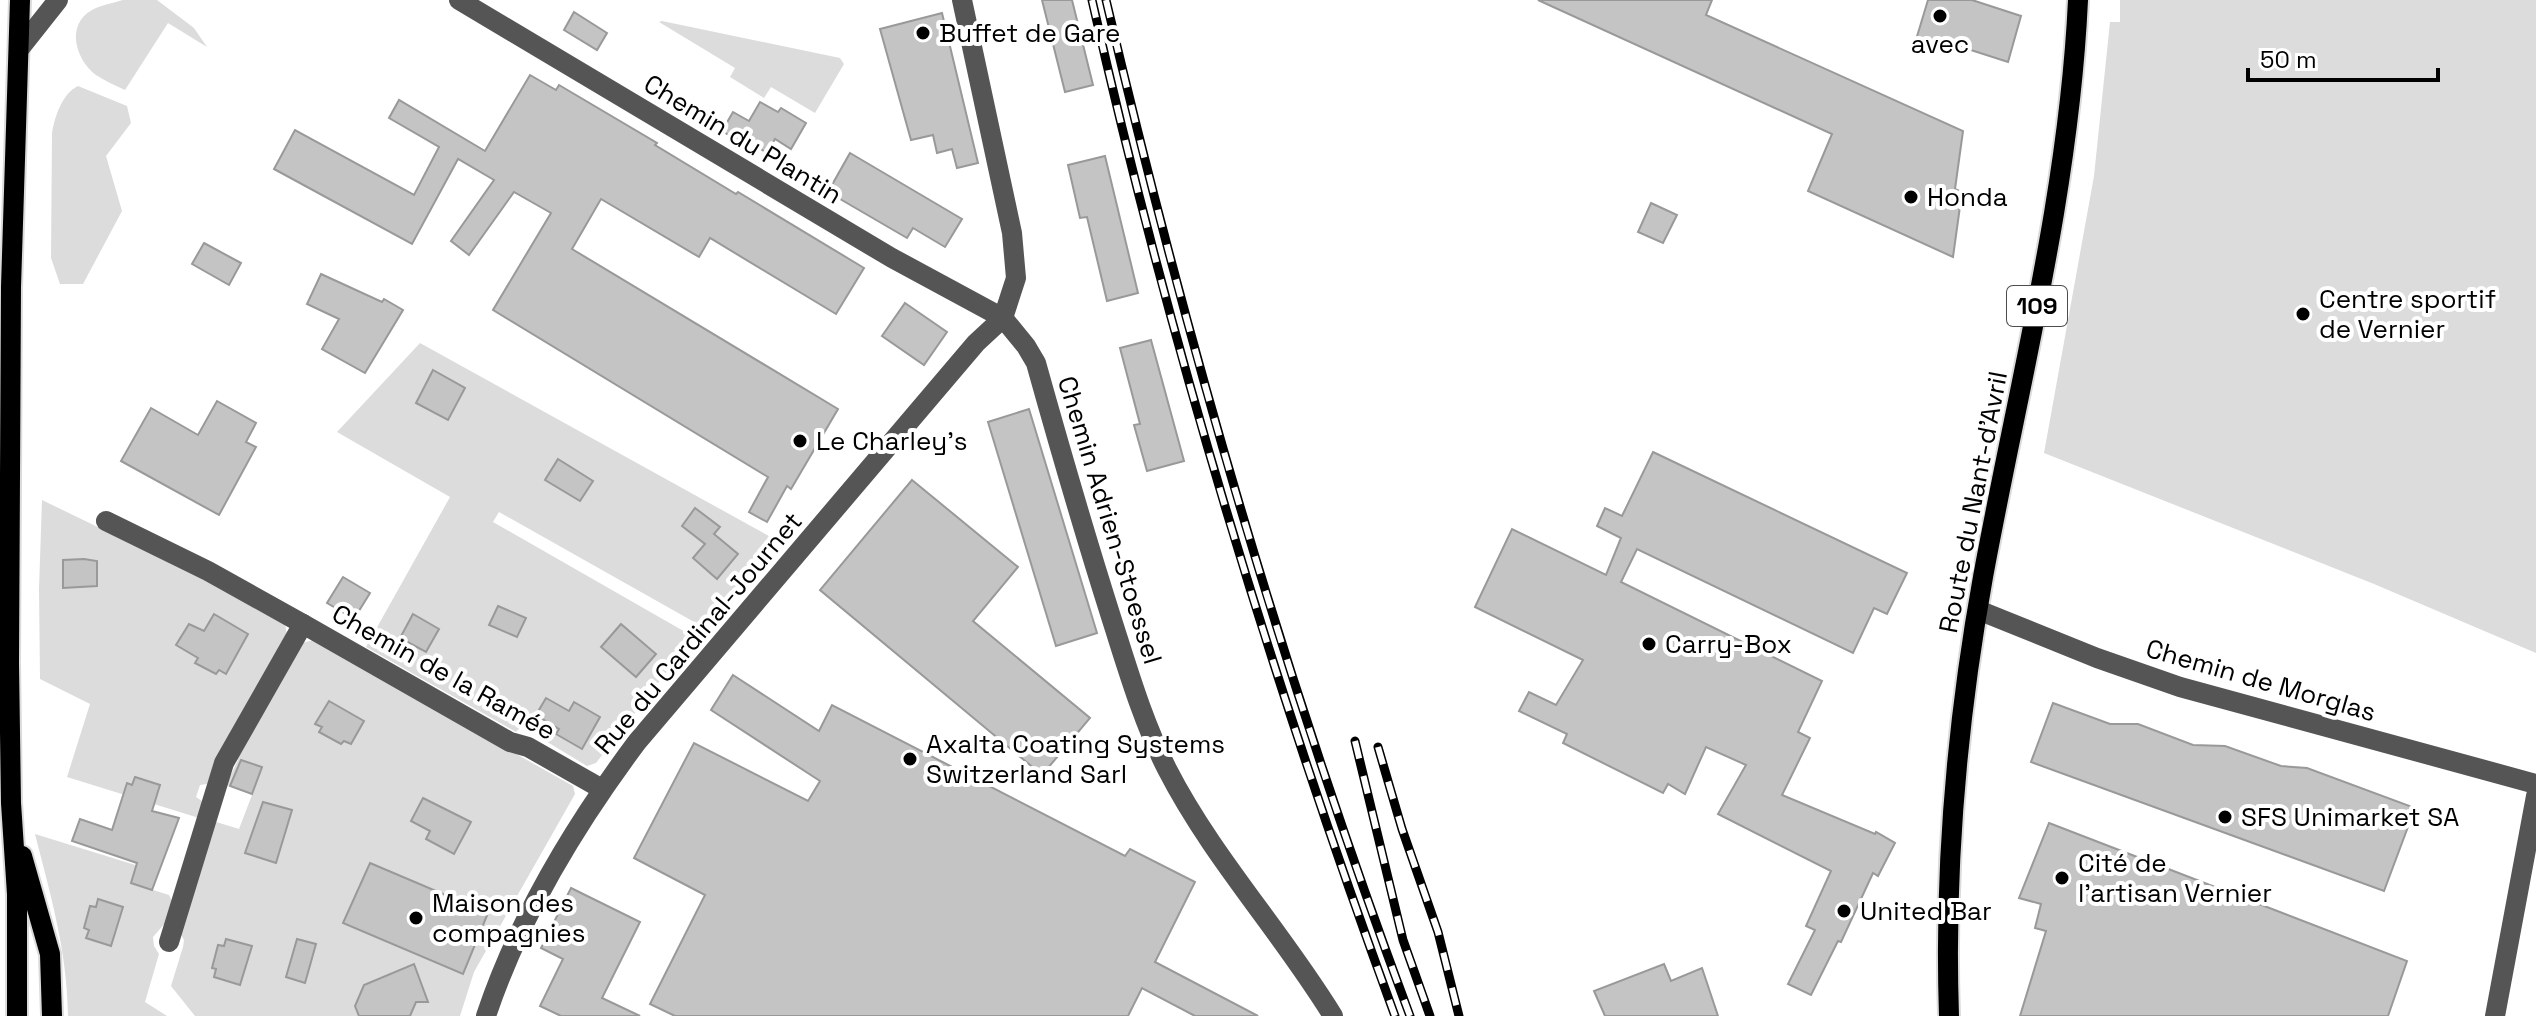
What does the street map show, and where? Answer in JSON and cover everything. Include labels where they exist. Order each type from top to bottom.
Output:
[{"type":"main road","points":[[17,1016],[17,894],[12,825],[9,663],[11,287],[20,0]]},
{"type":"main road","name":"Route du Nant-d'Avril","points":[[1949,1016],[1949,898],[1957,771],[1978,610],[2062,164],[2072,88],[2078,0]]},
{"type":"main road","points":[[12,825],[50,954],[52,1016]]},
{"type":"street","points":[[20,48],[58,0]]},
{"type":"street","name":"Chemin du Plantin","points":[[459,0],[892,258],[1003,318]]},
{"type":"street","points":[[962,0],[1012,233],[1016,278],[1003,318]]},
{"type":"street","name":"Rue du Cardinal-Journet","points":[[486,1016],[523,927],[563,852],[602,789],[637,742],[976,343],[1003,318]]},
{"type":"street","name":"Chemin Adrien-Stoessel","points":[[1003,318],[1036,363],[1084,532],[1124,656],[1143,714],[1166,766],[1213,846],[1333,1016]]},
{"type":"street","name":"Chemin de la Ramée","points":[[106,521],[208,571],[510,742],[528,747],[602,789]]},
{"type":"street","name":"Chemin de Morglas","points":[[1978,610],[2097,658],[2180,687],[2536,784]]},
{"type":"street","name":"Chemin de la Ramée","points":[[169,942],[224,763],[303,624]]},
{"type":"street","points":[[2495,1016],[2536,796]]},
{"type":"shaded area","points":[[123,0],[157,0],[194,28],[207,47],[168,23],[125,90],[103,79],[83,61],[76,42],[78,24],[92,10]]},
{"type":"shaded area","name":"Centre sportif de Vernier","points":[[2120,0],[2536,0],[2536,653],[2374,584],[2044,453],[2094,176],[2110,22],[2120,22]]},
{"type":"shaded area","points":[[659,22],[840,58],[844,64],[815,113],[771,87],[764,98],[730,77],[735,68]]},
{"type":"shaded area","points":[[78,86],[127,106],[131,123],[106,156],[122,211],[83,284],[60,284],[51,258],[52,133],[64,100]]},
{"type":"shaded area","points":[[420,343],[778,541],[703,627],[499,512],[493,522],[694,637],[596,763],[587,766],[521,726],[516,732],[366,647],[450,497],[337,432]]},
{"type":"shaded area","points":[[42,500],[201,577],[285,623],[287,636],[214,765],[207,784],[200,785],[196,797],[202,801],[199,818],[67,777],[90,704],[40,679]]},
{"type":"shaded area","points":[[314,640],[573,786],[575,794],[474,972],[460,1016],[195,1016],[171,986],[183,947],[184,940],[179,931],[213,821],[239,829],[252,795],[226,785],[236,759],[301,643]]},
{"type":"shaded area","points":[[35,834],[158,872],[153,890],[169,895],[172,901],[166,922],[153,937],[159,954],[145,1002],[167,1016],[68,1016],[61,946]]},
{"type":"building","points":[[1042,0],[1072,0],[1093,85],[1065,92]]},
{"type":"building","points":[[1538,0],[1712,0],[1706,15],[1963,131],[1955,189],[1962,192],[1953,257],[1808,191],[1832,134]]},
{"type":"building","points":[[1928,0],[1972,0],[2021,16],[2008,62],[1946,42],[1943,52],[1915,43]]},
{"type":"building","points":[[574,12],[607,33],[597,50],[564,30]]},
{"type":"building","points":[[942,13],[978,163],[957,168],[952,149],[937,153],[933,135],[911,140],[880,29]]},
{"type":"building","points":[[530,75],[556,90],[559,85],[736,194],[738,192],[864,268],[836,314],[710,238],[699,257],[601,199],[572,249],[838,409],[791,489],[787,486],[767,522],[749,512],[768,477],[493,310],[551,213],[514,192],[469,255],[451,241],[494,180],[458,159],[412,244],[274,169],[295,130],[414,195],[439,147],[389,118],[399,100],[485,151]]},
{"type":"building","points":[[760,102],[778,112],[781,108],[806,123],[791,149],[775,139],[767,153],[759,148],[756,152],[722,131],[733,112],[749,121]]},
{"type":"building","points":[[850,153],[962,219],[945,247],[913,228],[907,238],[828,192]]},
{"type":"building","points":[[1105,156],[1138,293],[1107,301],[1087,217],[1080,218],[1068,165]]},
{"type":"building","points":[[1651,203],[1677,215],[1663,243],[1638,232]]},
{"type":"building","points":[[204,243],[241,263],[229,285],[192,264]]},
{"type":"building","points":[[321,274],[382,302],[384,299],[403,310],[365,373],[322,349],[339,319],[307,304]]},
{"type":"building","points":[[905,303],[947,332],[924,365],[882,336]]},
{"type":"building","points":[[1151,340],[1184,461],[1147,471],[1134,425],[1140,424],[1120,348]]},
{"type":"building","points":[[433,370],[465,388],[448,420],[416,403]]},
{"type":"building","points":[[217,401],[256,423],[246,442],[256,447],[219,515],[121,461],[151,408],[198,435]]},
{"type":"building","points":[[1029,409],[1097,633],[1056,646],[988,422]]},
{"type":"building","points":[[1653,452],[1907,573],[1887,614],[1874,608],[1853,653],[1637,549],[1621,582],[1822,681],[1798,732],[1810,738],[1782,795],[1876,832],[1895,843],[1878,876],[1873,873],[1841,942],[1838,941],[1811,995],[1788,984],[1815,930],[1806,926],[1831,871],[1718,814],[1746,765],[1706,747],[1685,794],[1668,784],[1663,793],[1563,743],[1567,734],[1519,711],[1529,692],[1556,705],[1583,660],[1475,607],[1512,529],[1606,575],[1621,538],[1597,526],[1605,508],[1622,516]]},
{"type":"building","points":[[558,459],[593,481],[580,501],[545,480]]},
{"type":"building","points":[[912,480],[1018,567],[973,621],[1090,718],[1042,775],[820,590]]},
{"type":"building","points":[[695,508],[720,527],[714,534],[738,554],[717,579],[693,558],[705,544],[682,526]]},
{"type":"building","points":[[63,560],[97,561],[97,586],[63,588]]},
{"type":"building","points":[[343,577],[370,593],[354,619],[327,603]]},
{"type":"building","points":[[498,606],[526,618],[517,637],[489,625]]},
{"type":"building","points":[[214,614],[248,634],[226,674],[219,670],[216,674],[195,663],[198,658],[176,645],[189,624],[204,631]]},
{"type":"building","points":[[413,614],[439,629],[426,652],[400,638]]},
{"type":"building","points":[[621,624],[656,654],[636,677],[601,647]]},
{"type":"building","points":[[733,675],[819,731],[832,705],[1125,856],[1130,849],[1195,882],[1155,962],[1258,1016],[1195,1016],[1142,988],[1128,1016],[675,1016],[650,1004],[705,895],[634,858],[694,743],[808,801],[820,781],[711,710]]},
{"type":"building","points":[[546,698],[569,711],[574,702],[600,717],[582,749],[556,734],[559,729],[536,715]]},
{"type":"building","points":[[329,701],[364,721],[351,744],[344,741],[341,744],[319,732],[322,727],[315,724]]},
{"type":"building","points":[[2053,703],[2110,724],[2138,724],[2193,745],[2225,746],[2281,766],[2307,768],[2415,808],[2384,891],[2031,762]]},
{"type":"building","points":[[241,760],[262,767],[252,794],[230,786]]},
{"type":"building","points":[[135,777],[160,785],[152,811],[179,818],[152,890],[131,883],[137,863],[72,841],[80,819],[112,830],[127,783],[132,785]]},
{"type":"building","points":[[423,798],[471,822],[454,854],[426,839],[430,831],[411,821]]},
{"type":"building","points":[[263,802],[292,810],[276,863],[245,853]]},
{"type":"building","points":[[2049,823],[2407,961],[2388,1016],[2020,1016],[2046,931],[2035,928],[2041,904],[2019,898]]},
{"type":"building","name":"Maison des compagnies","points":[[370,863],[488,913],[463,974],[343,923]]},
{"type":"building","points":[[571,888],[640,922],[602,998],[640,1016],[561,1016],[540,1006],[563,959],[541,948]]},
{"type":"building","points":[[98,899],[123,907],[111,946],[86,938],[89,930],[84,928],[90,906],[96,907]]},
{"type":"building","points":[[226,939],[252,946],[240,985],[214,977],[216,969],[212,968],[218,945],[224,946]]},
{"type":"building","points":[[297,939],[316,944],[305,983],[286,977]]},
{"type":"building","points":[[414,964],[428,1002],[416,1002],[410,1016],[359,1016],[355,1006],[364,985]]},
{"type":"building","points":[[1664,964],[1671,981],[1702,968],[1718,1016],[1605,1016],[1594,991]]},
{"type":"railway","points":[[1092,0],[1155,258],[1227,513],[1307,766],[1395,1016]]},
{"type":"railway","points":[[1106,0],[1170,258],[1242,513],[1322,766],[1410,1016]]},
{"type":"railway","points":[[1355,741],[1403,940],[1430,1016]]},
{"type":"railway","points":[[1378,747],[1402,829],[1438,932],[1459,1016]]},
{"type":"place","name":"avec","points":[[1940,16]]},
{"type":"place","name":"Buffet de Gare","points":[[923,33]]},
{"type":"place","name":"Honda","points":[[1911,197]]},
{"type":"place","name":"Centre sportif de Vernier","points":[[2303,314]]},
{"type":"place","name":"Le Charley's","points":[[800,441]]},
{"type":"place","name":"Carry-Box","points":[[1649,644]]},
{"type":"place","name":"Axalta Coating Systems Switzerland Sarl","points":[[910,759]]},
{"type":"place","name":"SFS Unimarket SA","points":[[2225,817]]},
{"type":"place","name":"Cité de l'artisan Vernier","points":[[2062,878]]},
{"type":"place","name":"United Bar","points":[[1844,911]]},
{"type":"place","name":"Maison des compagnies","points":[[416,918]]}]
